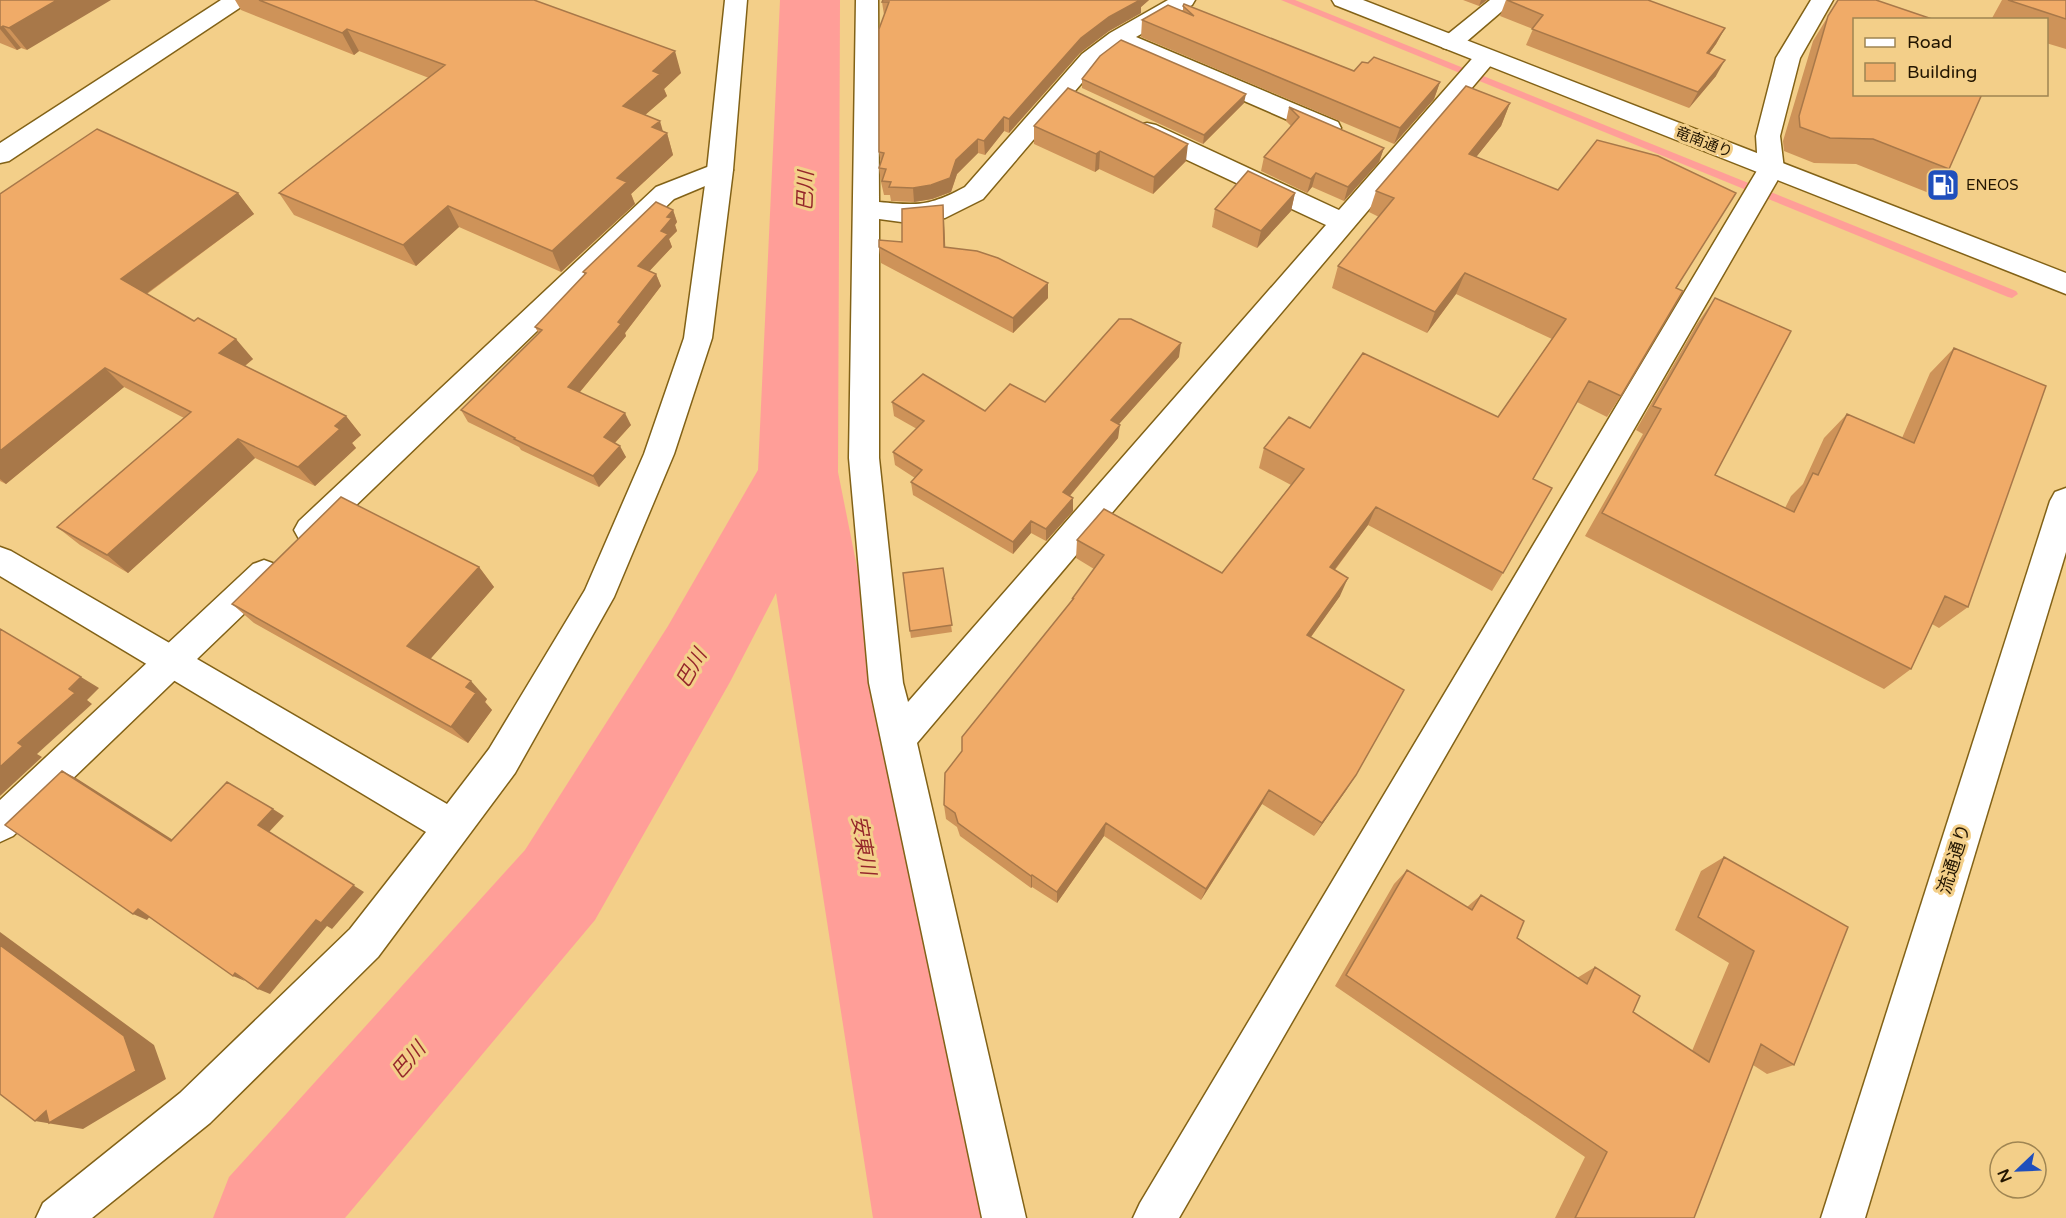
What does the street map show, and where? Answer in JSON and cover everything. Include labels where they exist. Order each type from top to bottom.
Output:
[{"type":"street","points":[[0,155],[236,0]]},
{"type":"street","points":[[58,1218],[195,1108],[364,942],[502,761],[598,597],[659,454],[698,338],[720,170],[736,0]]},
{"type":"street","points":[[867,0],[864,458],[886,682],[1004,1218]]},
{"type":"street","points":[[866,209],[909,214],[945,209],[974,193],[1074,97],[1090,59],[1118,38],[1184,0]]},
{"type":"street","name":"竜南通り","points":[[1342,0],[2066,284]]},
{"type":"street","points":[[1451,43],[1504,0]]},
{"type":"street","points":[[1155,1218],[1771,169],[1768,136],[1788,58],[1822,0]]},
{"type":"street","points":[[1118,38],[1345,135]]},
{"type":"street","points":[[898,739],[1344,222],[1389,153],[1486,57]]},
{"type":"street","points":[[1128,122],[1344,222]]},
{"type":"street","points":[[0,824],[665,193],[720,170]]},
{"type":"street","name":"流通通り","points":[[1843,1218],[2066,501]]},
{"type":"street","points":[[0,560],[452,827]]},
{"type":"building","points":[[0,0],[57,0],[9,28],[3,26],[0,28]]},
{"type":"building","points":[[259,0],[534,0],[675,51],[653,71],[660,74],[623,106],[660,121],[652,127],[667,133],[617,178],[627,182],[552,251],[448,206],[403,245],[279,193],[445,65],[347,29],[342,33]]},
{"type":"building","points":[[883,0],[1140,0],[1109,17],[1081,38],[1009,119],[1004,117],[984,141],[978,139],[956,160],[950,178],[931,185],[913,188],[889,187],[891,182],[882,181],[886,169],[879,168],[884,153],[879,152],[879,29],[889,2],[882,2]]},
{"type":"building","points":[[1507,0],[1648,0],[1725,28],[1707,53],[1725,60],[1698,92],[1532,29],[1543,15]]},
{"type":"building","points":[[1838,0],[1876,0],[1929,18],[1853,18],[1853,96],[1981,96],[1949,169],[1873,139],[1830,138],[1800,127],[1799,116],[1828,16]]},
{"type":"building","points":[[2008,0],[2066,0],[2066,19]]},
{"type":"building","points":[[1184,4],[1354,71],[1362,62],[1368,63],[1374,57],[1440,82],[1400,128],[1142,20],[1168,5],[1194,16],[1183,6]]},
{"type":"building","points":[[1121,40],[1246,94],[1204,135],[1082,79],[1100,56]]},
{"type":"building","points":[[1466,86],[1510,103],[1469,154],[1558,190],[1597,140],[1658,156],[1736,193],[1676,288],[1683,291],[1621,396],[1589,381],[1533,479],[1552,488],[1503,573],[1376,507],[1330,567],[1348,578],[1307,635],[1404,690],[1356,775],[1322,823],[1269,790],[1206,889],[1106,823],[1057,892],[958,823],[955,813],[944,805],[945,773],[962,751],[962,737],[1074,598],[1072,599],[1104,555],[1077,540],[1104,509],[1222,573],[1304,469],[1264,448],[1289,417],[1310,428],[1363,353],[1498,417],[1566,319],[1465,273],[1435,312],[1338,266],[1394,198],[1376,191]]},
{"type":"building","points":[[1068,88],[1188,144],[1154,177],[1100,151],[1096,154],[1034,126]]},
{"type":"building","points":[[1289,107],[1384,148],[1348,187],[1316,173],[1311,179],[1264,157],[1299,117]]},
{"type":"building","points":[[97,129],[238,193],[121,279],[194,321],[198,318],[236,339],[219,353],[346,416],[335,426],[340,429],[298,467],[238,439],[107,555],[57,527],[191,412],[105,368],[0,451],[0,194]]},
{"type":"building","points":[[1248,171],[1295,193],[1261,231],[1215,209]]},
{"type":"building","points":[[656,202],[673,210],[667,217],[672,218],[661,231],[668,234],[638,266],[656,274],[618,322],[621,324],[568,387],[625,413],[604,437],[620,446],[593,476],[514,439],[461,410],[542,330],[535,327],[586,273],[583,272]]},
{"type":"building","points":[[943,205],[944,247],[977,251],[998,258],[1048,283],[1013,318],[879,247],[879,240],[902,242],[902,209]]},
{"type":"building","points":[[1715,298],[1791,331],[1715,475],[1794,512],[1813,473],[1818,475],[1847,414],[1914,443],[1954,348],[2046,386],[1968,607],[1945,596],[1911,669],[1602,513],[1661,409],[1653,406]]},
{"type":"building","points":[[1119,319],[1131,319],[1181,343],[1111,420],[1120,425],[1063,492],[1073,498],[1046,529],[1031,521],[1013,542],[911,482],[922,470],[893,452],[924,421],[892,402],[923,374],[985,411],[1010,384],[1045,402]]},
{"type":"building","points":[[341,497],[479,567],[407,646],[471,681],[466,687],[476,693],[451,727],[232,604]]},
{"type":"building","points":[[943,568],[952,625],[910,631],[903,573]]},
{"type":"building","points":[[0,629],[81,677],[69,689],[75,693],[18,743],[23,746],[0,767]]},
{"type":"building","points":[[62,771],[171,841],[227,782],[273,809],[258,825],[354,885],[321,923],[316,920],[258,989],[235,973],[233,976],[138,909],[133,914],[5,825]]},
{"type":"building","points":[[1724,857],[1848,927],[1794,1065],[1761,1044],[1694,1218],[1575,1218],[1607,1152],[1346,975],[1407,870],[1472,910],[1481,895],[1524,921],[1517,938],[1587,984],[1595,967],[1640,996],[1633,1012],[1709,1062],[1754,951],[1698,917]]},
{"type":"building","points":[[0,945],[124,1036],[136,1071],[49,1123],[46,1111],[35,1121],[0,1094]]},
{"type":"waterway","name":"巴川","points":[[798,472],[810,0]]},
{"type":"waterway","points":[[1286,0],[2012,294]]},
{"type":"waterway","name":"巴川","points":[[270,1218],[560,885],[699,654],[798,472]]},
{"type":"waterway","name":"安東川","points":[[798,472],[930,1218]]},
{"type":"place","name":"ENEOS","points":[[1943,185]]}]
